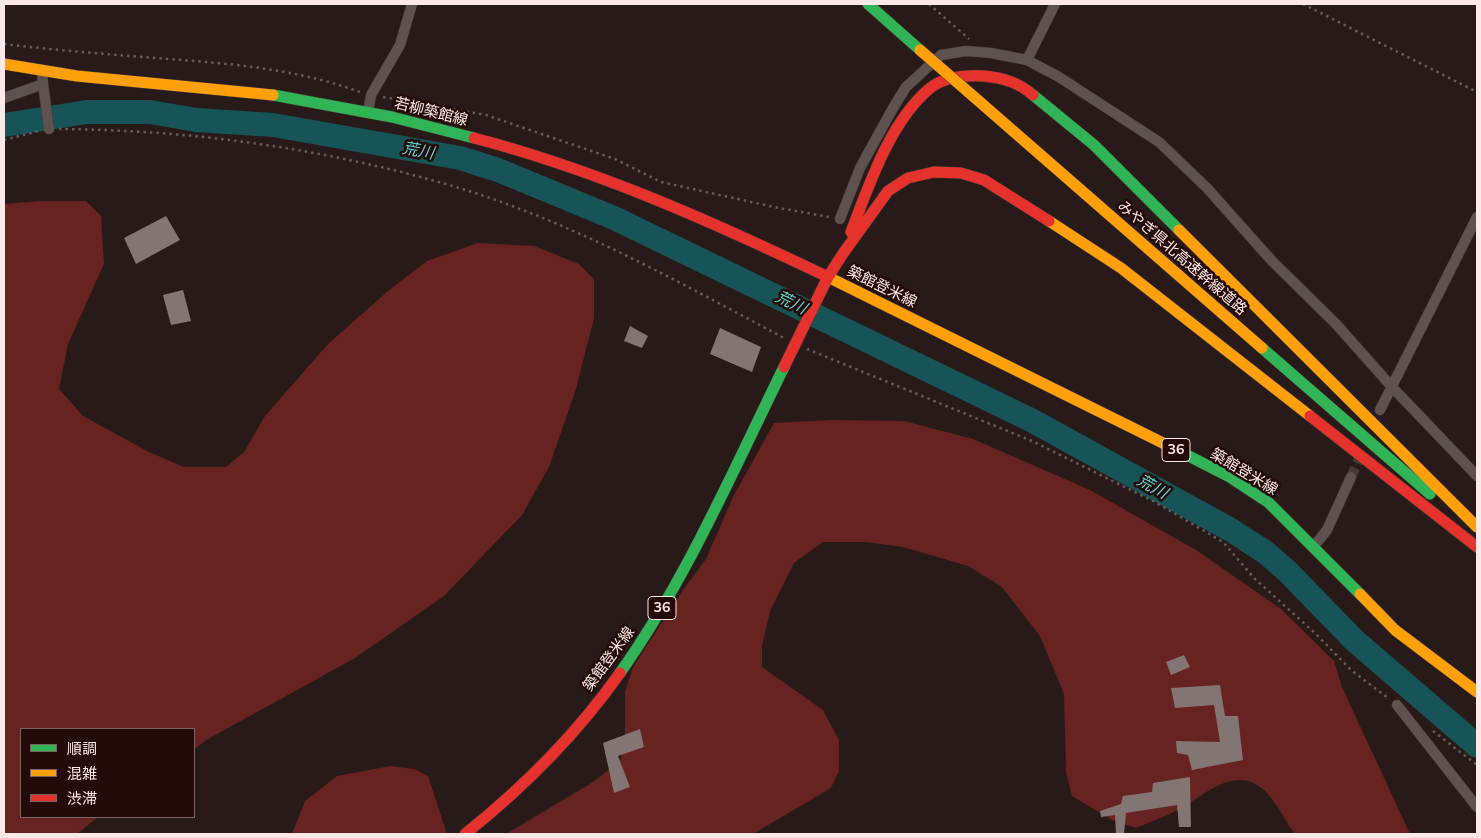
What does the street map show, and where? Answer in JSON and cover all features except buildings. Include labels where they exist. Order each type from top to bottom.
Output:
[{"type":"main road","name":"みやぎ県北高速幹線道路","points":[[868,4],[1477,536]]},
{"type":"main road","name":"若柳築館線","points":[[4,64],[42,72],[223,88],[368,112],[421,124],[534,156],[611,182],[708,220],[828,277]]},
{"type":"main road","points":[[842,255],[872,177],[902,121],[914,104],[930,88],[944,81],[967,74],[1003,78],[1024,87],[1094,145],[1477,527]]},
{"type":"main road","points":[[828,277],[888,191],[908,178],[934,172],[961,172],[984,180],[1121,268],[1477,547]]},
{"type":"main road","name":"築館登米線","points":[[465,834],[511,797],[561,746],[606,692],[645,637],[690,560],[828,277],[1228,476],[1269,503],[1314,546],[1395,630],[1477,692]]},
{"type":"street","points":[[368,112],[371,95],[400,45],[412,4]]},
{"type":"street","points":[[1027,60],[1055,4]]},
{"type":"street","points":[[840,219],[860,168],[906,88],[941,55],[966,51],[1027,60],[1059,77],[1159,142],[1207,188],[1272,261],[1336,324],[1392,387],[1477,476]]},
{"type":"street","points":[[42,72],[49,129]]},
{"type":"street","points":[[4,98],[44,89]]},
{"type":"street","points":[[1380,410],[1477,217]]},
{"type":"street","points":[[1314,546],[1327,530],[1351,477]]},
{"type":"street","points":[[1397,705],[1477,807]]},
{"type":"path","points":[[929,4],[972,42],[977,52]]},
{"type":"path","points":[[1303,4],[1477,92]]},
{"type":"shaded area","points":[[41,201],[86,201],[101,216],[104,264],[68,344],[59,389],[83,416],[149,452],[184,467],[226,467],[244,452],[265,416],[328,344],[388,291],[427,261],[478,243],[534,246],[579,264],[594,279],[594,318],[576,389],[549,467],[522,515],[444,596],[355,658],[208,739],[195,748],[195,728],[20,728],[20,818],[97,818],[77,834],[4,834],[4,204]]},
{"type":"shaded area","points":[[831,420],[904,421],[973,439],[1090,490],[1196,550],[1281,609],[1334,661],[1342,687],[1410,834],[1295,834],[1264,790],[1254,783],[1244,780],[1223,783],[1179,809],[1136,828],[1112,820],[1072,796],[1066,772],[1064,694],[1040,636],[1002,587],[968,566],[903,547],[866,542],[823,542],[794,563],[770,611],[762,646],[762,667],[823,710],[839,740],[839,771],[831,788],[753,834],[506,834],[593,782],[620,761],[625,743],[625,692],[633,667],[683,590],[706,559],[733,497],[774,423]]},
{"type":"shaded area","points":[[390,766],[414,769],[428,776],[447,834],[292,834],[305,801],[337,776]]},
{"type":"waterway","name":"荒川","points":[[4,125],[87,112],[150,112],[196,120],[273,125],[460,158],[498,170],[614,218],[1031,420],[1231,530],[1265,552],[1287,571],[1354,640],[1477,746]]},
{"type":"tunnel","points":[[1351,477],[1363,450]]},
{"type":"traffic: fast","points":[[868,4],[920,50]]},
{"type":"traffic: fast","points":[[273,95],[392,117],[474,138]]},
{"type":"traffic: fast","points":[[1033,95],[1094,145],[1179,230]]},
{"type":"traffic: fast","points":[[1262,348],[1430,494]]},
{"type":"traffic: fast","points":[[620,673],[667,600],[688,562],[784,367]]},
{"type":"traffic: fast","points":[[1175,449],[1228,476],[1269,503],[1360,594]]},
{"type":"traffic: slow","points":[[920,50],[973,96]]},
{"type":"traffic: slow","points":[[4,64],[77,76],[273,95]]},
{"type":"traffic: slow","points":[[973,96],[1262,348]]},
{"type":"traffic: slow","points":[[1049,221],[1121,268],[1310,416]]},
{"type":"traffic: slow","points":[[1179,230],[1477,527]]},
{"type":"traffic: slow","points":[[828,277],[1175,449]]},
{"type":"traffic: slow","points":[[1360,594],[1395,630],[1477,692]]},
{"type":"traffic: jam","points":[[851,232],[873,175],[892,136],[915,103],[929,89],[949,79],[963,76],[984,76],[1010,81],[1033,95]]},
{"type":"traffic: jam","points":[[474,138],[565,165],[654,199],[698,217],[828,277]]},
{"type":"traffic: jam","points":[[784,367],[828,277],[842,255],[888,191],[908,178],[934,172],[961,173],[984,180],[1049,221]]},
{"type":"traffic: jam","points":[[1310,416],[1477,547]]},
{"type":"traffic: jam","points":[[465,834],[508,798],[548,759],[586,718],[620,673]]}]
